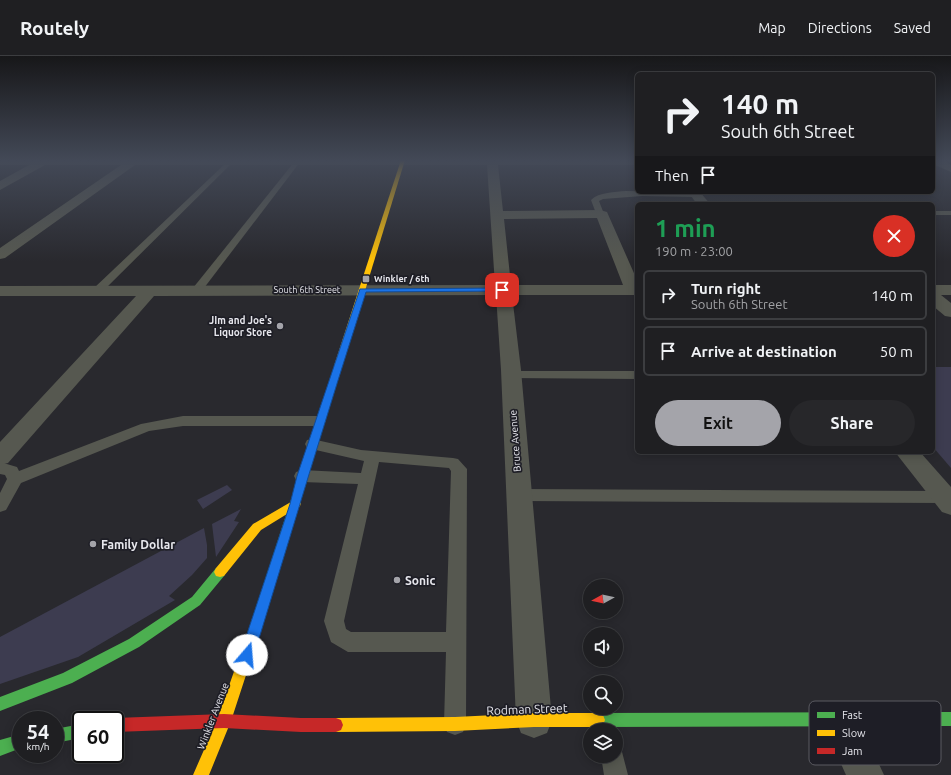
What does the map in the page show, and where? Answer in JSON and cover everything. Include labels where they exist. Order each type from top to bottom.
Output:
[{"type":"main road","name":"Winkler Avenue","points":[[201,775],[224,721],[250,647],[296,504],[302,476],[319,421],[363,290],[392,194]]},
{"type":"main road","points":[[0,704],[67,678],[140,639],[196,601],[257,527],[296,504]]},
{"type":"main road","name":"Rodman Street","points":[[941,718],[951,718]]},
{"type":"main road","name":"Rodman Street","points":[[124,725],[224,721],[301,724],[455,724],[534,720],[583,723]]},
{"type":"main road","name":"Rodman Street","points":[[623,725],[809,720]]},
{"type":"main road","points":[[0,748],[12,744]]},
{"type":"street","points":[[0,255],[89,194]]},
{"type":"street","name":"Bruce Avenue","points":[[494,194],[502,290],[511,375],[534,720]]},
{"type":"street","points":[[496,215],[600,214],[635,290]]},
{"type":"street","name":"South 6th Street","points":[[0,291],[635,290]]},
{"type":"street","points":[[935,290],[951,290]]},
{"type":"street","points":[[0,457],[149,291]]},
{"type":"street","points":[[935,299],[951,312]]},
{"type":"street","points":[[909,454],[948,501]]},
{"type":"street","points":[[860,765],[865,775]]},
{"type":"lane","points":[[97,291],[197,194]]},
{"type":"lane","points":[[197,290],[272,194]]},
{"type":"lane","points":[[600,214],[595,200],[602,196],[698,197]]},
{"type":"lane","points":[[935,213],[951,213]]},
{"type":"lane","points":[[511,375],[635,375]]},
{"type":"lane","points":[[14,479],[146,427],[183,421],[319,421]]},
{"type":"lane","points":[[312,444],[345,452],[373,456],[453,463],[459,469],[455,724]]},
{"type":"lane","points":[[373,456],[334,621],[338,635],[348,642],[457,642]]},
{"type":"lane","points":[[0,468],[11,471],[14,479],[9,493],[0,506]]},
{"type":"lane","points":[[302,476],[367,479]]},
{"type":"lane","points":[[519,495],[948,501]]},
{"type":"lane","points":[[614,763],[616,775]]},
{"type":"shaded area","points":[[935,367],[951,367],[951,468],[935,449]]},
{"type":"shaded area","points":[[227,485],[232,490],[203,509],[197,500]]},
{"type":"shaded area","points":[[241,509],[234,521],[239,522],[216,557],[212,524]]},
{"type":"shaded area","points":[[204,528],[207,545],[207,558],[192,575],[169,596],[175,600],[78,657],[0,684],[0,637]]},
{"type":"traffic: fast","points":[[257,623],[338,366]]},
{"type":"traffic: fast","points":[[0,704],[67,678],[134,643],[196,601],[220,572]]},
{"type":"traffic: fast","points":[[598,720],[809,719]]},
{"type":"traffic: fast","points":[[941,719],[951,719]]},
{"type":"traffic: fast","points":[[64,734],[72,733]]},
{"type":"traffic: fast","points":[[0,748],[12,744]]},
{"type":"traffic: slow","points":[[338,366],[392,194]]},
{"type":"traffic: slow","points":[[220,572],[257,527],[296,503]]},
{"type":"traffic: slow","points":[[201,775],[224,721],[257,623]]},
{"type":"traffic: slow","points":[[336,725],[455,724],[534,720],[598,720]]},
{"type":"traffic: jam","points":[[124,725],[224,721],[301,725],[336,725]]},
{"type":"place","name":"Winkler / 6th","points":[[366,279]]},
{"type":"place","name":"JIm and Joe's Liquor Store","points":[[280,326]]},
{"type":"place","name":"Family Dollar","points":[[93,544]]},
{"type":"place","name":"Sonic","points":[[397,580]]},
{"type":"route","points":[[247,655],[296,504],[302,476],[319,421],[356,305],[363,290],[502,290]]}]
